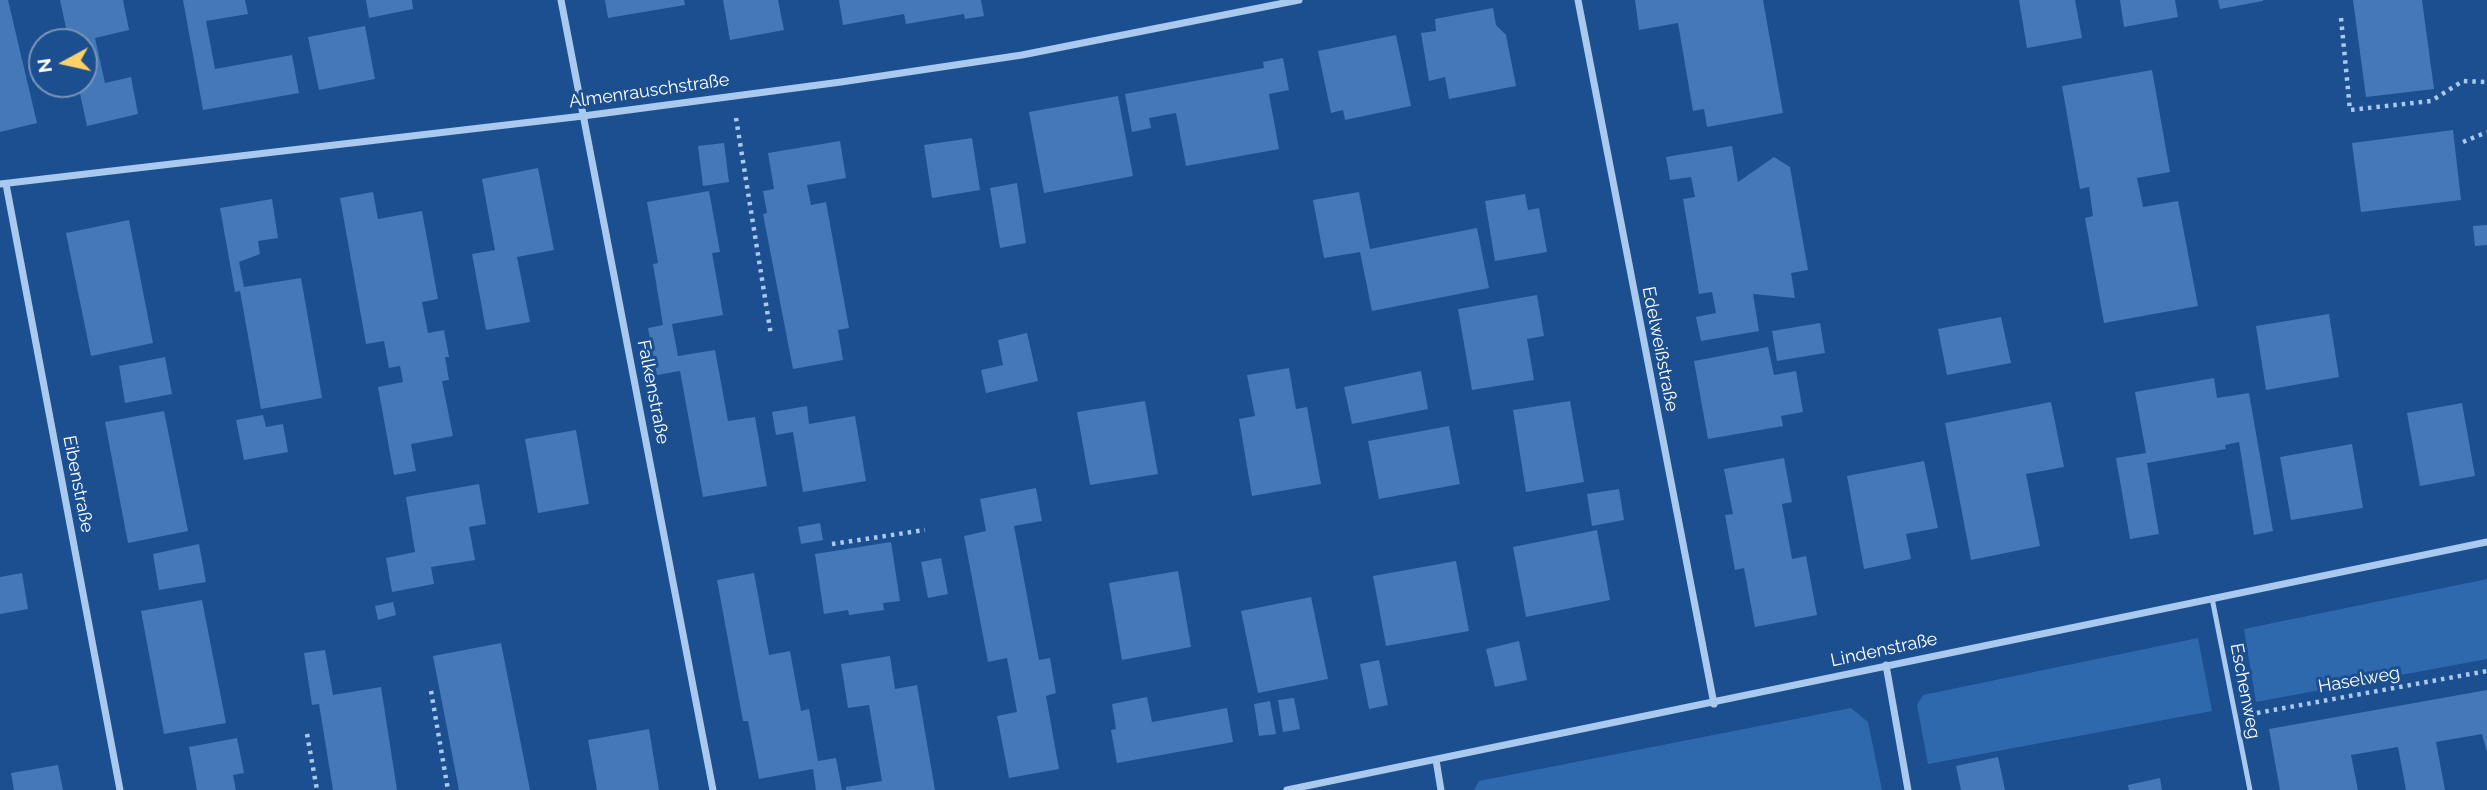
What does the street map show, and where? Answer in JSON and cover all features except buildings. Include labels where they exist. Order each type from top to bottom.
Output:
[{"type":"street","name":"Falkenstraße","points":[[561,0],[713,790]]},
{"type":"street","name":"Almenrauschstraße","points":[[3,184],[583,116],[999,59],[1144,33],[1299,0]]},
{"type":"street","name":"Edelweißstraße","points":[[1578,0],[1714,704]]},
{"type":"street","name":"Eibenstraße","points":[[3,184],[120,790]]},
{"type":"street","name":"Lindenstraße","points":[[1287,790],[1714,704],[1886,665],[2487,542]]},
{"type":"street","points":[[1886,665],[1908,790]]},
{"type":"street","points":[[1436,760],[1441,790]]},
{"type":"lane","name":"Eschenweg","points":[[2212,598],[2250,790]]},
{"type":"path","points":[[2341,18],[2350,110],[2431,101],[2463,81],[2487,82]]},
{"type":"path","points":[[736,117],[771,335]]},
{"type":"path","points":[[2463,142],[2487,132]]},
{"type":"path","points":[[832,544],[925,530]]},
{"type":"path","name":"Haselweg","points":[[2235,717],[2487,671]]},
{"type":"path","points":[[431,691],[447,790]]},
{"type":"path","points":[[307,734],[317,790]]},
{"type":"shaded area","points":[[2487,579],[2487,659],[2256,702],[2244,629]]},
{"type":"shaded area","points":[[2198,638],[2212,711],[1928,764],[1917,705],[1923,695]]},
{"type":"shaded area","points":[[1851,708],[1868,722],[1882,790],[1474,790],[1479,781]]}]
